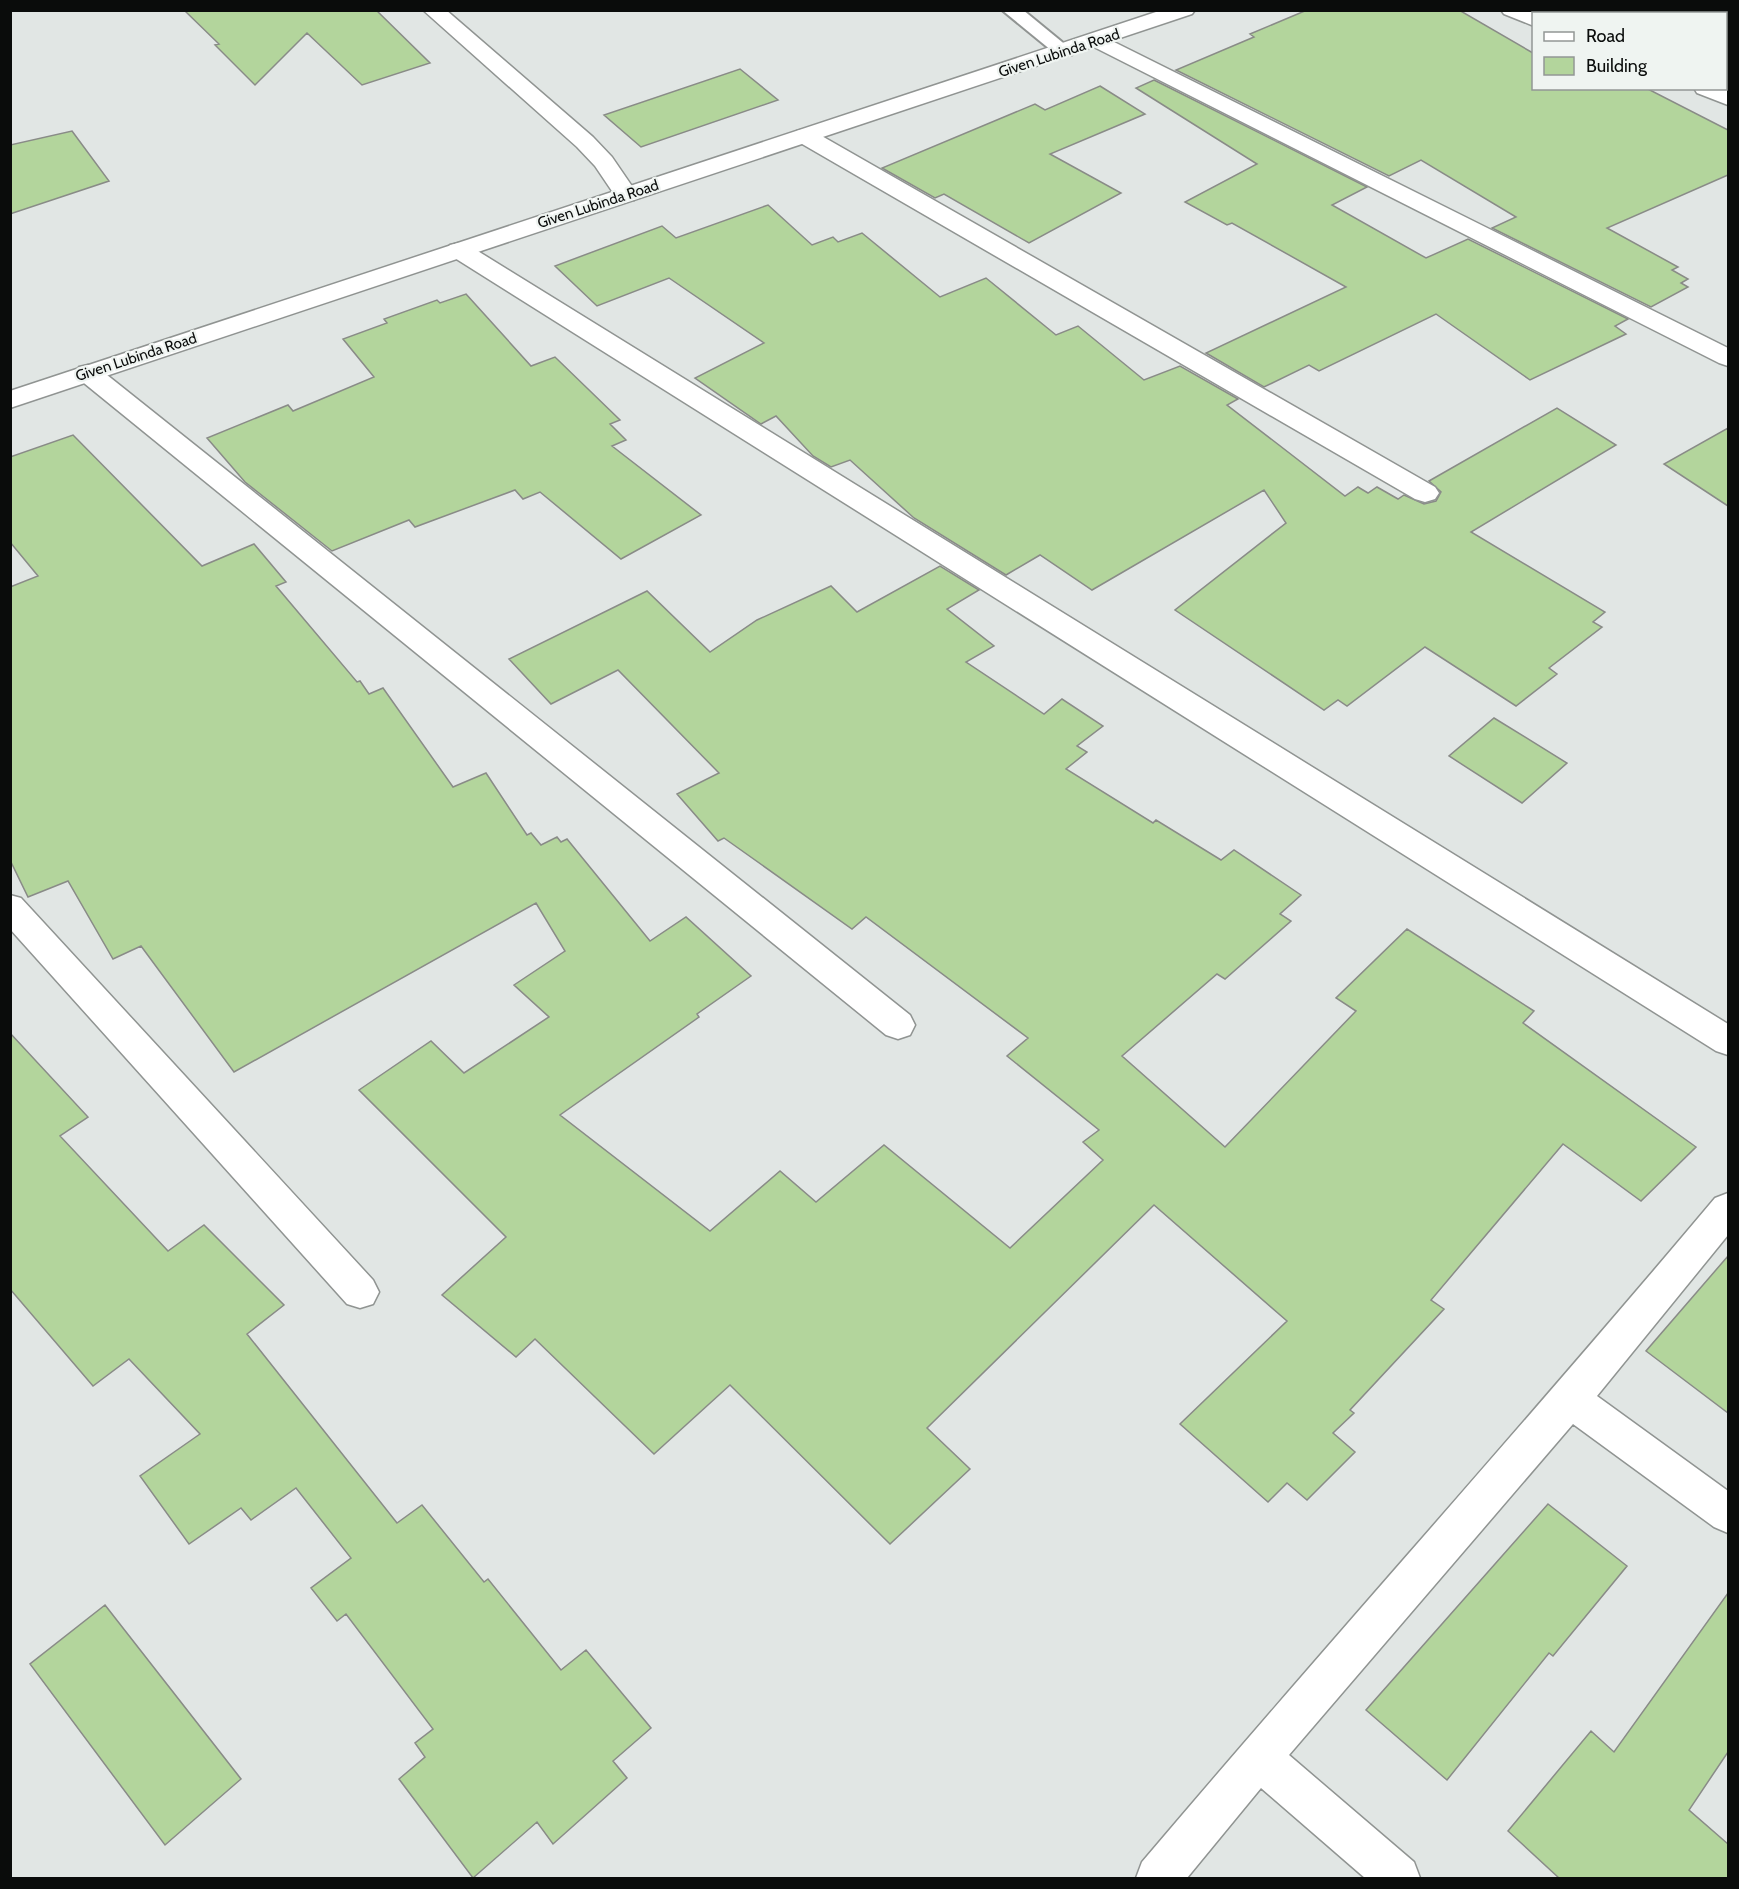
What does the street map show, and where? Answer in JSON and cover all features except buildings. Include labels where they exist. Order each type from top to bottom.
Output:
[{"type":"street","points":[[433,10],[585,142],[604,162],[626,195]]},
{"type":"street","name":"Given Lubinda Road","points":[[10,400],[1185,10]]},
{"type":"street","points":[[1511,10],[1532,20]]},
{"type":"street","points":[[1098,40],[1728,358]]},
{"type":"street","points":[[1710,90],[1728,98]]},
{"type":"street","points":[[805,136],[1425,493]]},
{"type":"street","points":[[459,250],[1728,1041]]},
{"type":"street","points":[[88,373],[898,1025]]},
{"type":"street","points":[[10,907],[360,1292]]},
{"type":"street","points":[[1158,1878],[1259,1757],[1570,1399],[1728,1209]]},
{"type":"street","points":[[1570,1399],[1728,1514]]},
{"type":"street","points":[[1259,1757],[1398,1878]]},
{"type":"lane","points":[[1011,10],[1064,51]]}]
